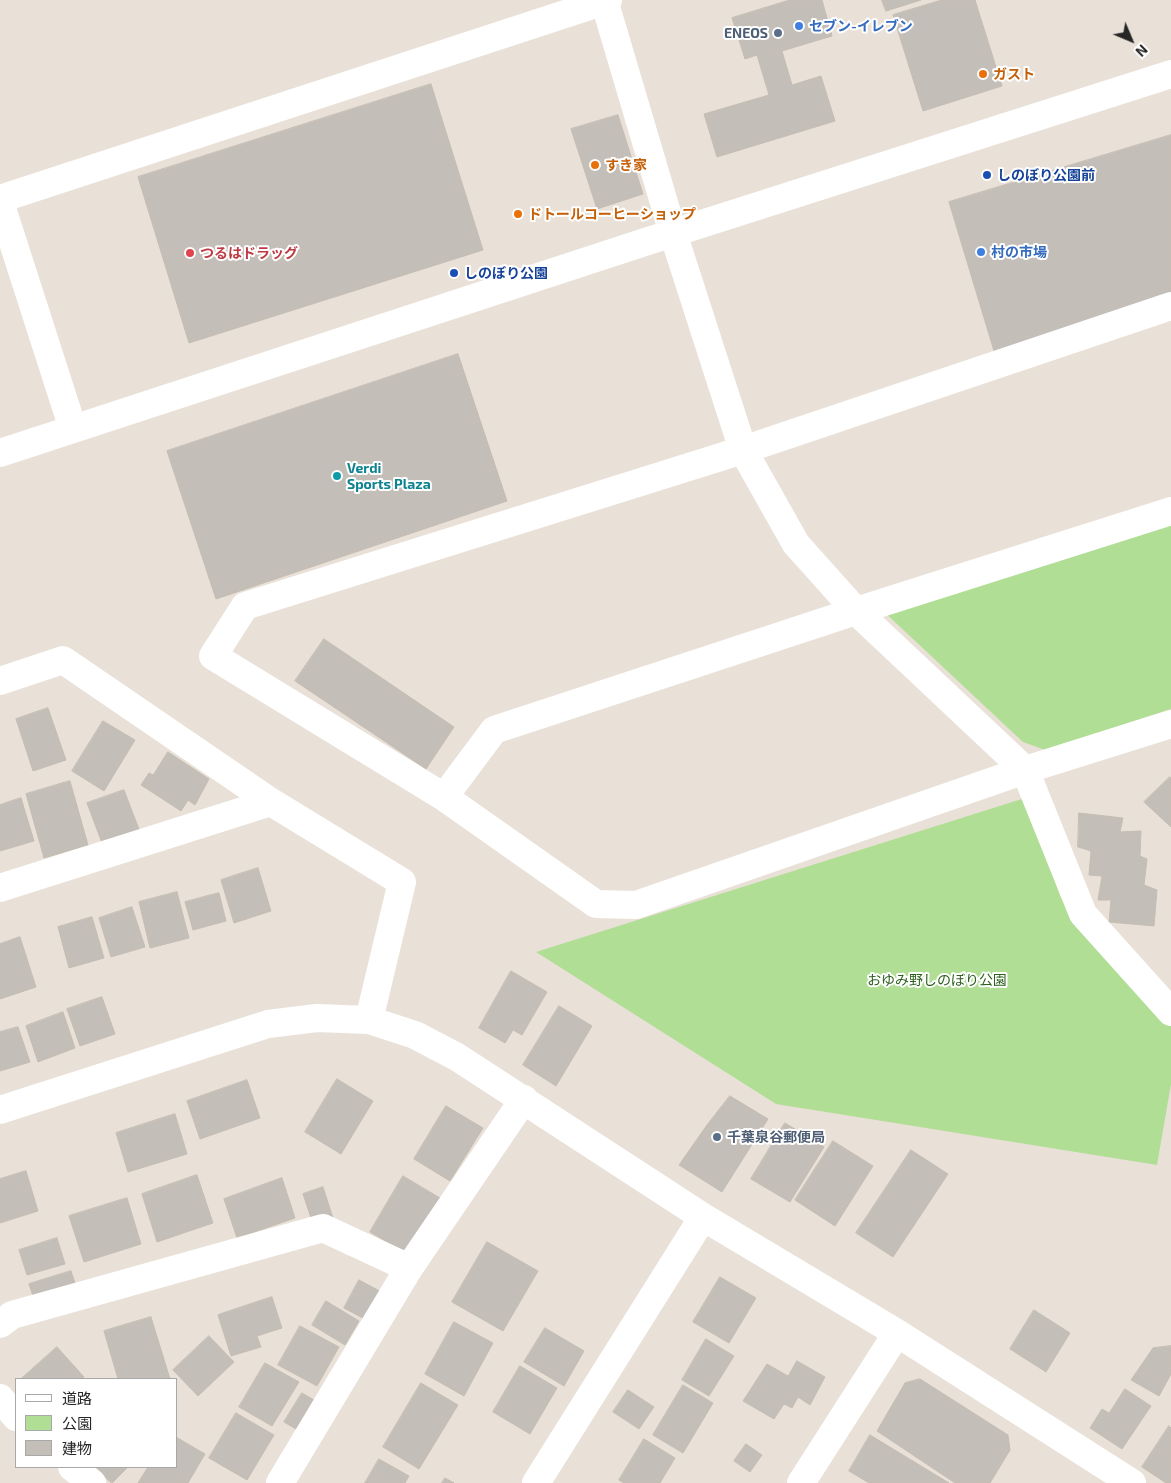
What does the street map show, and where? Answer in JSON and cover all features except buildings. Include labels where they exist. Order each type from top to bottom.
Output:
[{"type":"street","points":[[73,429],[0,201],[605,0],[673,233],[743,450],[796,544],[856,611],[1025,770],[1083,914],[1171,1012]]},
{"type":"street","points":[[0,453],[673,233],[1171,74]]},
{"type":"street","points":[[1171,306],[743,450],[245,606],[213,656],[444,797],[596,904],[636,905],[1025,770],[1171,724]]},
{"type":"street","points":[[444,797],[494,730],[856,611],[1171,511]]},
{"type":"street","points":[[0,681],[63,660],[272,802],[402,882],[369,1020]]},
{"type":"street","points":[[0,888],[272,802]]},
{"type":"street","points":[[0,1110],[268,1024],[317,1018],[369,1020],[415,1036],[457,1057],[703,1216],[896,1332],[1125,1481]]},
{"type":"street","points":[[280,1483],[409,1268],[524,1099]]},
{"type":"street","points":[[536,1483],[703,1216]]},
{"type":"street","points":[[0,1324],[12,1315],[323,1228],[409,1268]]},
{"type":"street","points":[[801,1483],[896,1332]]},
{"type":"street","points":[[0,1398],[15,1416]]},
{"type":"street","points":[[73,1468],[92,1483]]},
{"type":"green space","points":[[1171,519],[1171,709],[1045,750],[1023,742],[881,609]]},
{"type":"green space","name":"おゆみ野しのぼり公園","points":[[1025,798],[1061,898],[1171,1020],[1171,1084],[1157,1165],[776,1104],[536,952]]},
{"type":"place","name":"セブン-イレブン","points":[[799,26]]},
{"type":"place","name":"ENEOS","points":[[778,33]]},
{"type":"place","name":"ガスト","points":[[983,74]]},
{"type":"place","name":"すき家","points":[[595,165]]},
{"type":"place","name":"しのぼり公園前","points":[[987,175]]},
{"type":"place","name":"ドトールコーヒーショップ","points":[[518,214]]},
{"type":"place","name":"村の市場","points":[[981,252]]},
{"type":"place","name":"つるはドラッグ","points":[[190,253]]},
{"type":"place","name":"しのぼり公園","points":[[454,273]]},
{"type":"place","name":"Verdi Sports Plaza","points":[[337,476]]},
{"type":"place","name":"千葉泉谷郵便局","points":[[717,1137]]}]
